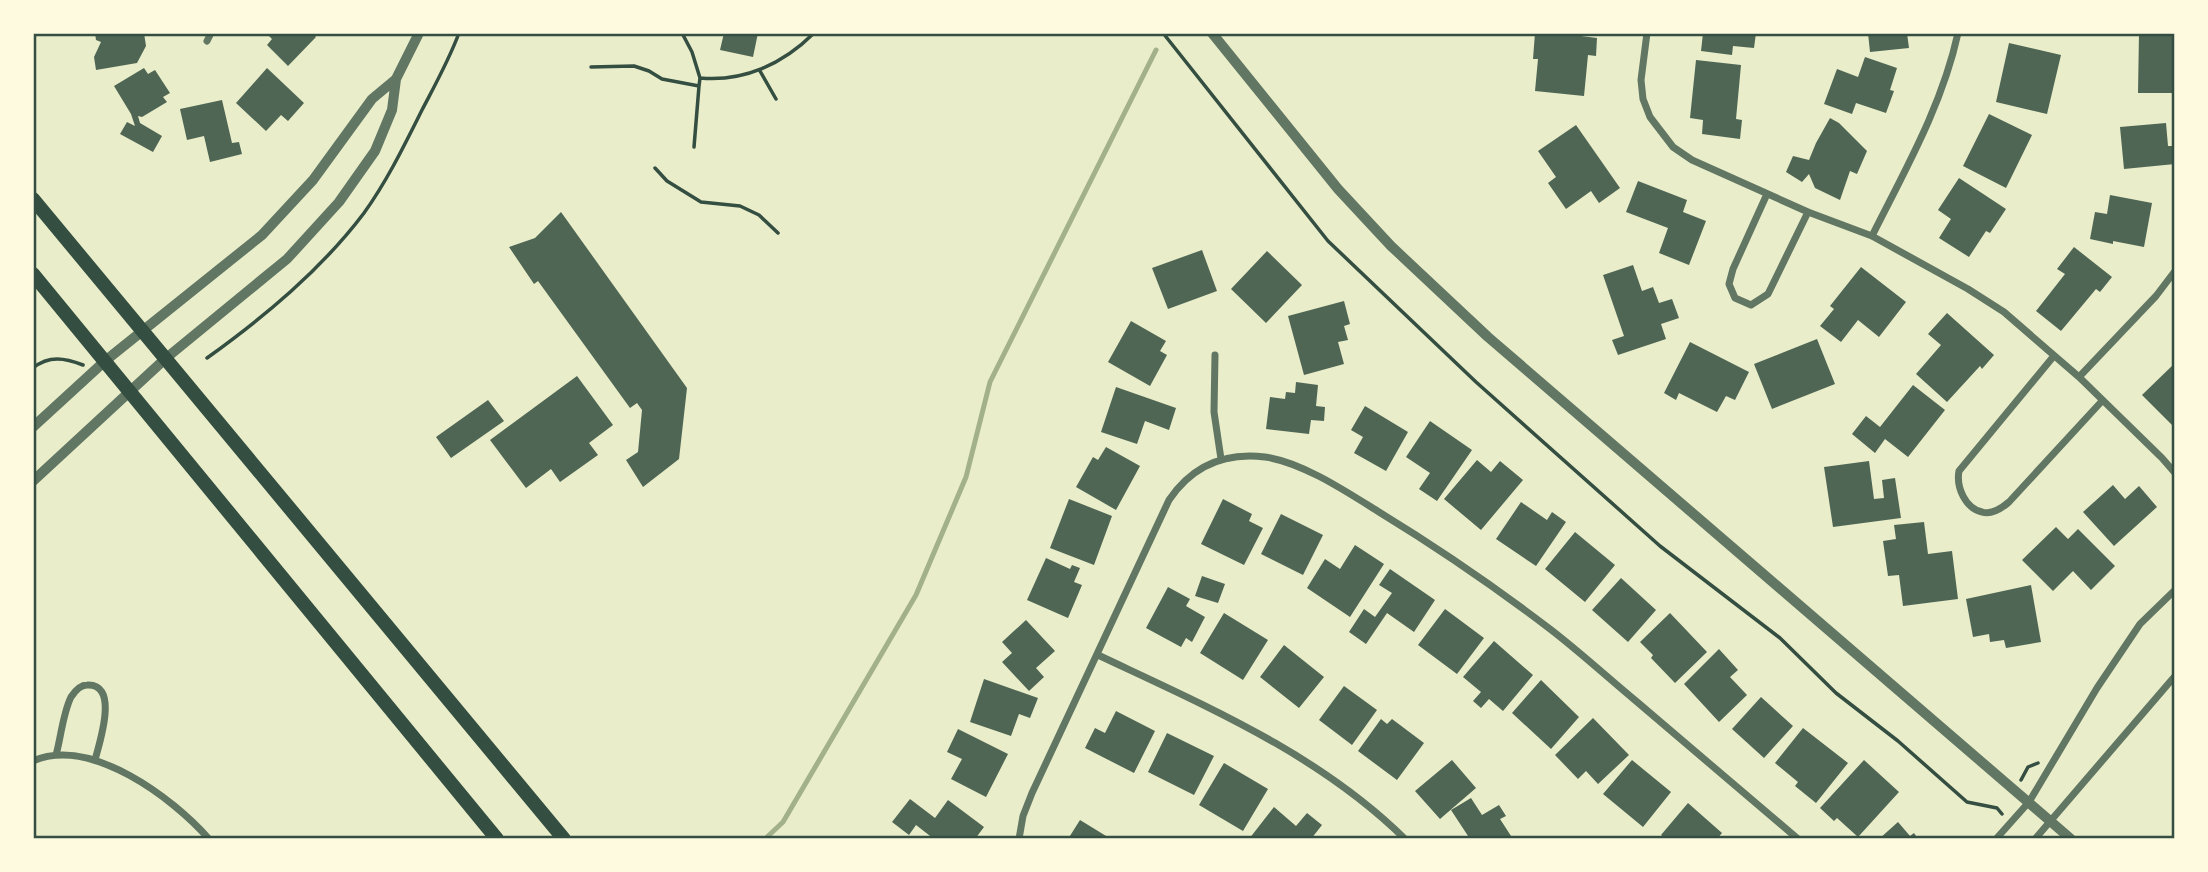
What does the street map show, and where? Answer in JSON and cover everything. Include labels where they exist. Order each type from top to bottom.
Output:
[{"type":"main road","points":[[33,199],[564,839]]},
{"type":"main road","points":[[33,274],[497,839]]},
{"type":"street","points":[[207,41],[211,33]]},
{"type":"street","points":[[33,481],[164,359],[287,259],[339,202],[375,151],[392,110],[396,79],[419,33]]},
{"type":"street","points":[[1212,33],[1338,189],[1391,246],[1565,405],[2071,839]]},
{"type":"street","points":[[1647,33],[1640,80],[1643,99],[1650,117],[1673,147],[1692,160],[1767,194],[1872,236],[2004,312],[2079,377],[2175,473]]},
{"type":"street","points":[[1872,236],[1933,114],[1958,33]]},
{"type":"street","points":[[33,426],[106,361],[262,235],[313,180],[372,99],[396,79]]},
{"type":"street","points":[[1767,194],[1733,269],[1729,284],[1735,298],[1751,305],[1768,293],[1808,212]]},
{"type":"street","points":[[2079,377],[2156,296],[2175,271]]},
{"type":"street","points":[[1215,355],[1214,412],[1221,459]]},
{"type":"street","points":[[2053,357],[1959,471],[1959,490],[1973,507],[1982,512],[1991,512],[2008,502],[2102,401]]},
{"type":"street","points":[[1019,839],[1023,816],[1032,793],[1169,500],[1192,473],[1221,459],[1265,457],[1297,466],[1359,499],[1431,544],[1552,630],[1798,839]]},
{"type":"street","points":[[1996,839],[2029,802],[2097,688],[2140,624],[2175,590]]},
{"type":"street","points":[[1098,655],[1197,702],[1289,751],[1377,811],[1405,839]]},
{"type":"street","points":[[2035,839],[2175,676]]},
{"type":"street","points":[[56,755],[70,699],[78,688],[88,685],[98,687],[104,696],[107,711],[95,760]]},
{"type":"street","points":[[33,761],[56,755],[95,760],[156,792],[179,808],[209,839]]},
{"type":"path","points":[[682,33],[692,52],[700,78],[694,147]]},
{"type":"path","points":[[700,78],[740,78],[792,54],[814,33]]},
{"type":"path","points":[[1163,33],[1328,240],[1476,382],[1660,546],[1780,638],[1836,693],[1898,741],[1967,802],[1997,808],[2011,822]]},
{"type":"path","points":[[591,67],[634,66],[662,79],[699,86]]},
{"type":"path","points":[[760,70],[776,99]]},
{"type":"path","points":[[655,168],[667,181],[701,202],[740,206],[759,215],[778,233]]},
{"type":"path","points":[[33,368],[48,359],[68,359],[83,365]]},
{"type":"building","points":[[95,33],[144,33],[146,46],[137,63],[96,70],[94,57],[101,42],[96,40]]},
{"type":"building","points":[[266,33],[312,33],[316,37],[288,66],[267,45],[272,39]]},
{"type":"building","points":[[724,33],[758,33],[753,57],[720,50]]},
{"type":"building","points":[[1535,33],[1582,33],[1581,36],[1597,38],[1596,56],[1588,55],[1584,96],[1535,91],[1538,59],[1533,59]]},
{"type":"building","points":[[1703,33],[1756,33],[1754,48],[1733,46],[1732,55],[1701,51]]},
{"type":"building","points":[[1868,33],[1907,33],[1909,48],[1870,52]]},
{"type":"building","points":[[2139,33],[2175,33],[2175,93],[2138,93]]},
{"type":"building","points":[[2009,43],[2061,55],[2047,114],[1996,102]]},
{"type":"building","points":[[1865,57],[1897,68],[1890,90],[1894,91],[1886,113],[1856,103],[1852,114],[1824,104],[1837,69],[1858,77]]},
{"type":"building","points":[[1696,60],[1741,65],[1736,119],[1742,120],[1740,139],[1702,134],[1703,120],[1690,118]]},
{"type":"building","points":[[144,68],[148,74],[155,70],[170,93],[163,97],[167,102],[142,117],[138,116],[140,123],[162,136],[153,152],[120,134],[127,122],[135,126],[114,86]]},
{"type":"building","points":[[267,68],[304,103],[288,121],[281,115],[266,131],[236,103]]},
{"type":"building","points":[[222,100],[232,143],[239,142],[242,154],[210,162],[204,136],[187,140],[180,109]]},
{"type":"building","points":[[1989,114],[2032,135],[2006,188],[1963,166]]},
{"type":"building","points":[[1830,118],[1839,123],[1867,151],[1857,174],[1850,171],[1840,200],[1815,188],[1809,174],[1802,182],[1786,172],[1793,156],[1809,160]]},
{"type":"building","points":[[2166,123],[2168,146],[2174,146],[2175,164],[2124,169],[2120,127]]},
{"type":"building","points":[[1576,125],[1620,188],[1599,203],[1591,191],[1566,209],[1548,183],[1556,177],[1538,151]]},
{"type":"building","points":[[1959,178],[2006,209],[1990,233],[1986,231],[1969,257],[1939,238],[1951,219],[1938,210]]},
{"type":"building","points":[[1638,181],[1687,200],[1683,212],[1706,221],[1689,265],[1659,253],[1668,228],[1626,212]]},
{"type":"building","points":[[2110,195],[2152,203],[2144,247],[2090,239],[2095,212],[2107,214]]},
{"type":"building","points":[[561,212],[687,388],[679,459],[643,487],[626,460],[638,452],[642,410],[637,403],[630,408],[538,281],[534,284],[509,247],[535,238]]},
{"type":"building","points":[[2074,247],[2112,277],[2100,292],[2096,289],[2061,331],[2036,311],[2065,274],[2057,269]]},
{"type":"building","points":[[1202,250],[1217,291],[1168,309],[1152,268]]},
{"type":"building","points":[[1267,251],[1302,285],[1266,323],[1231,289]]},
{"type":"building","points":[[1633,265],[1642,291],[1653,287],[1659,303],[1672,299],[1679,318],[1661,324],[1666,339],[1618,355],[1612,340],[1624,336],[1603,275]]},
{"type":"building","points":[[1861,267],[1906,302],[1879,337],[1858,320],[1841,342],[1820,326],[1834,309],[1830,306]]},
{"type":"building","points":[[1344,301],[1350,324],[1344,326],[1348,340],[1338,342],[1344,364],[1304,375],[1288,316]]},
{"type":"building","points":[[1947,313],[1994,355],[1982,369],[1980,366],[1947,402],[1916,374],[1941,345],[1928,334]]},
{"type":"building","points":[[1131,321],[1166,341],[1160,351],[1167,355],[1150,386],[1108,362]]},
{"type":"building","points":[[1817,339],[1835,384],[1772,409],[1754,364]]},
{"type":"building","points":[[1690,342],[1749,372],[1735,400],[1726,396],[1717,412],[1679,393],[1676,400],[1664,393]]},
{"type":"building","points":[[2175,363],[2175,422],[2172,425],[2142,395]]},
{"type":"building","points":[[577,376],[613,425],[589,443],[598,455],[560,482],[551,469],[526,488],[490,440]]},
{"type":"building","points":[[1296,382],[1318,385],[1316,406],[1325,407],[1324,421],[1311,420],[1309,434],[1266,429],[1270,397],[1285,399],[1286,392],[1295,393]]},
{"type":"building","points":[[1913,385],[1945,410],[1908,457],[1885,439],[1875,453],[1852,434],[1866,416],[1880,427]]},
{"type":"building","points":[[1116,387],[1176,408],[1169,430],[1145,421],[1137,444],[1101,432]]},
{"type":"building","points":[[488,400],[504,421],[451,458],[436,437]]},
{"type":"building","points":[[1365,406],[1408,432],[1386,471],[1354,453],[1363,437],[1351,430]]},
{"type":"building","points":[[1430,421],[1472,450],[1437,501],[1419,489],[1430,473],[1406,457]]},
{"type":"building","points":[[1106,447],[1140,466],[1116,510],[1076,487],[1093,457],[1098,460]]},
{"type":"building","points":[[1477,460],[1491,472],[1500,461],[1523,480],[1481,530],[1444,499]]},
{"type":"building","points":[[1869,461],[1874,499],[1884,498],[1882,480],[1895,478],[1901,518],[1833,527],[1824,467]]},
{"type":"building","points":[[2113,485],[2125,499],[2139,486],[2157,507],[2114,546],[2083,512]]},
{"type":"building","points":[[1069,499],[1112,516],[1094,565],[1050,548]]},
{"type":"building","points":[[1223,499],[1252,514],[1249,521],[1263,528],[1244,565],[1201,544]]},
{"type":"building","points":[[1521,502],[1547,520],[1552,512],[1566,522],[1536,566],[1496,539]]},
{"type":"building","points":[[1281,514],[1323,535],[1303,575],[1261,554]]},
{"type":"building","points":[[1924,522],[1928,554],[1952,551],[1958,599],[1903,606],[1899,575],[1888,576],[1883,541],[1896,539],[1894,525]]},
{"type":"building","points":[[2056,527],[2068,539],[2078,529],[2115,566],[2091,590],[2073,571],[2053,591],[2022,560]]},
{"type":"building","points":[[1575,532],[1615,565],[1585,602],[1545,569]]},
{"type":"building","points":[[1355,545],[1384,564],[1350,617],[1307,588],[1325,559],[1340,569]]},
{"type":"building","points":[[1046,558],[1070,569],[1072,565],[1080,568],[1074,582],[1082,585],[1068,618],[1027,600]]},
{"type":"building","points":[[1390,569],[1435,600],[1414,632],[1387,613],[1366,644],[1349,632],[1364,609],[1375,617],[1392,593],[1379,585]]},
{"type":"building","points":[[1202,576],[1225,584],[1218,603],[1195,596]]},
{"type":"building","points":[[1621,578],[1656,610],[1628,642],[1592,610]]},
{"type":"building","points":[[2031,585],[2041,642],[2006,648],[2004,640],[1990,642],[1989,634],[1973,637],[1966,599]]},
{"type":"building","points":[[1168,587],[1190,599],[1186,606],[1205,617],[1192,642],[1186,638],[1181,647],[1146,628]]},
{"type":"building","points":[[1445,609],[1484,638],[1457,674],[1418,645]]},
{"type":"building","points":[[1224,613],[1268,640],[1243,680],[1200,653]]},
{"type":"building","points":[[1670,613],[1707,652],[1675,683],[1640,642]]},
{"type":"building","points":[[1026,620],[1055,651],[1036,668],[1044,677],[1029,691],[1002,662],[1012,653],[1002,642]]},
{"type":"building","points":[[1494,641],[1533,675],[1503,711],[1489,699],[1481,708],[1473,701],[1481,692],[1463,677]]},
{"type":"building","points":[[1284,645],[1324,677],[1299,708],[1260,677]]},
{"type":"building","points":[[1719,649],[1738,670],[1730,677],[1747,695],[1719,722],[1684,684]]},
{"type":"building","points":[[984,679],[1038,698],[1030,718],[1019,714],[1011,736],[970,722]]},
{"type":"building","points":[[1541,680],[1579,717],[1551,749],[1512,713]]},
{"type":"building","points":[[1344,686],[1377,710],[1352,745],[1319,720]]},
{"type":"building","points":[[1761,697],[1793,726],[1764,758],[1732,729]]},
{"type":"building","points":[[1116,711],[1155,731],[1134,773],[1085,748],[1095,728],[1105,733]]},
{"type":"building","points":[[1593,718],[1629,755],[1598,784],[1586,771],[1578,779],[1555,755]]},
{"type":"building","points":[[1381,719],[1387,724],[1392,719],[1424,743],[1397,780],[1358,751]]},
{"type":"building","points":[[1803,728],[1848,763],[1816,803],[1795,786],[1798,782],[1775,763]]},
{"type":"building","points":[[958,729],[1008,754],[986,797],[951,779],[962,759],[947,752]]},
{"type":"building","points":[[1167,733],[1214,756],[1194,795],[1148,772]]},
{"type":"building","points":[[1452,760],[1476,788],[1440,819],[1415,791]]},
{"type":"building","points":[[1632,760],[1671,792],[1643,827],[1603,794]]},
{"type":"building","points":[[1864,760],[1899,792],[1858,837],[1837,818],[1834,821],[1820,808]]},
{"type":"building","points":[[1224,763],[1268,789],[1243,831],[1199,805]]},
{"type":"building","points":[[1471,798],[1482,815],[1499,805],[1506,816],[1500,819],[1513,839],[1470,839],[1451,810]]},
{"type":"building","points":[[910,799],[935,818],[948,800],[984,827],[975,839],[934,839],[916,825],[909,835],[892,822]]},
{"type":"building","points":[[1688,803],[1722,833],[1717,839],[1666,839],[1661,835]]},
{"type":"building","points":[[1274,807],[1296,826],[1307,813],[1322,825],[1311,839],[1249,839]]},
{"type":"building","points":[[1080,820],[1111,839],[1068,839]]},
{"type":"building","points":[[1898,822],[1910,836],[1914,833],[1918,839],[1879,839]]},
{"type":"waterway","points":[[765,839],[783,822],[916,595],[966,477],[990,382],[1156,50]]}]
